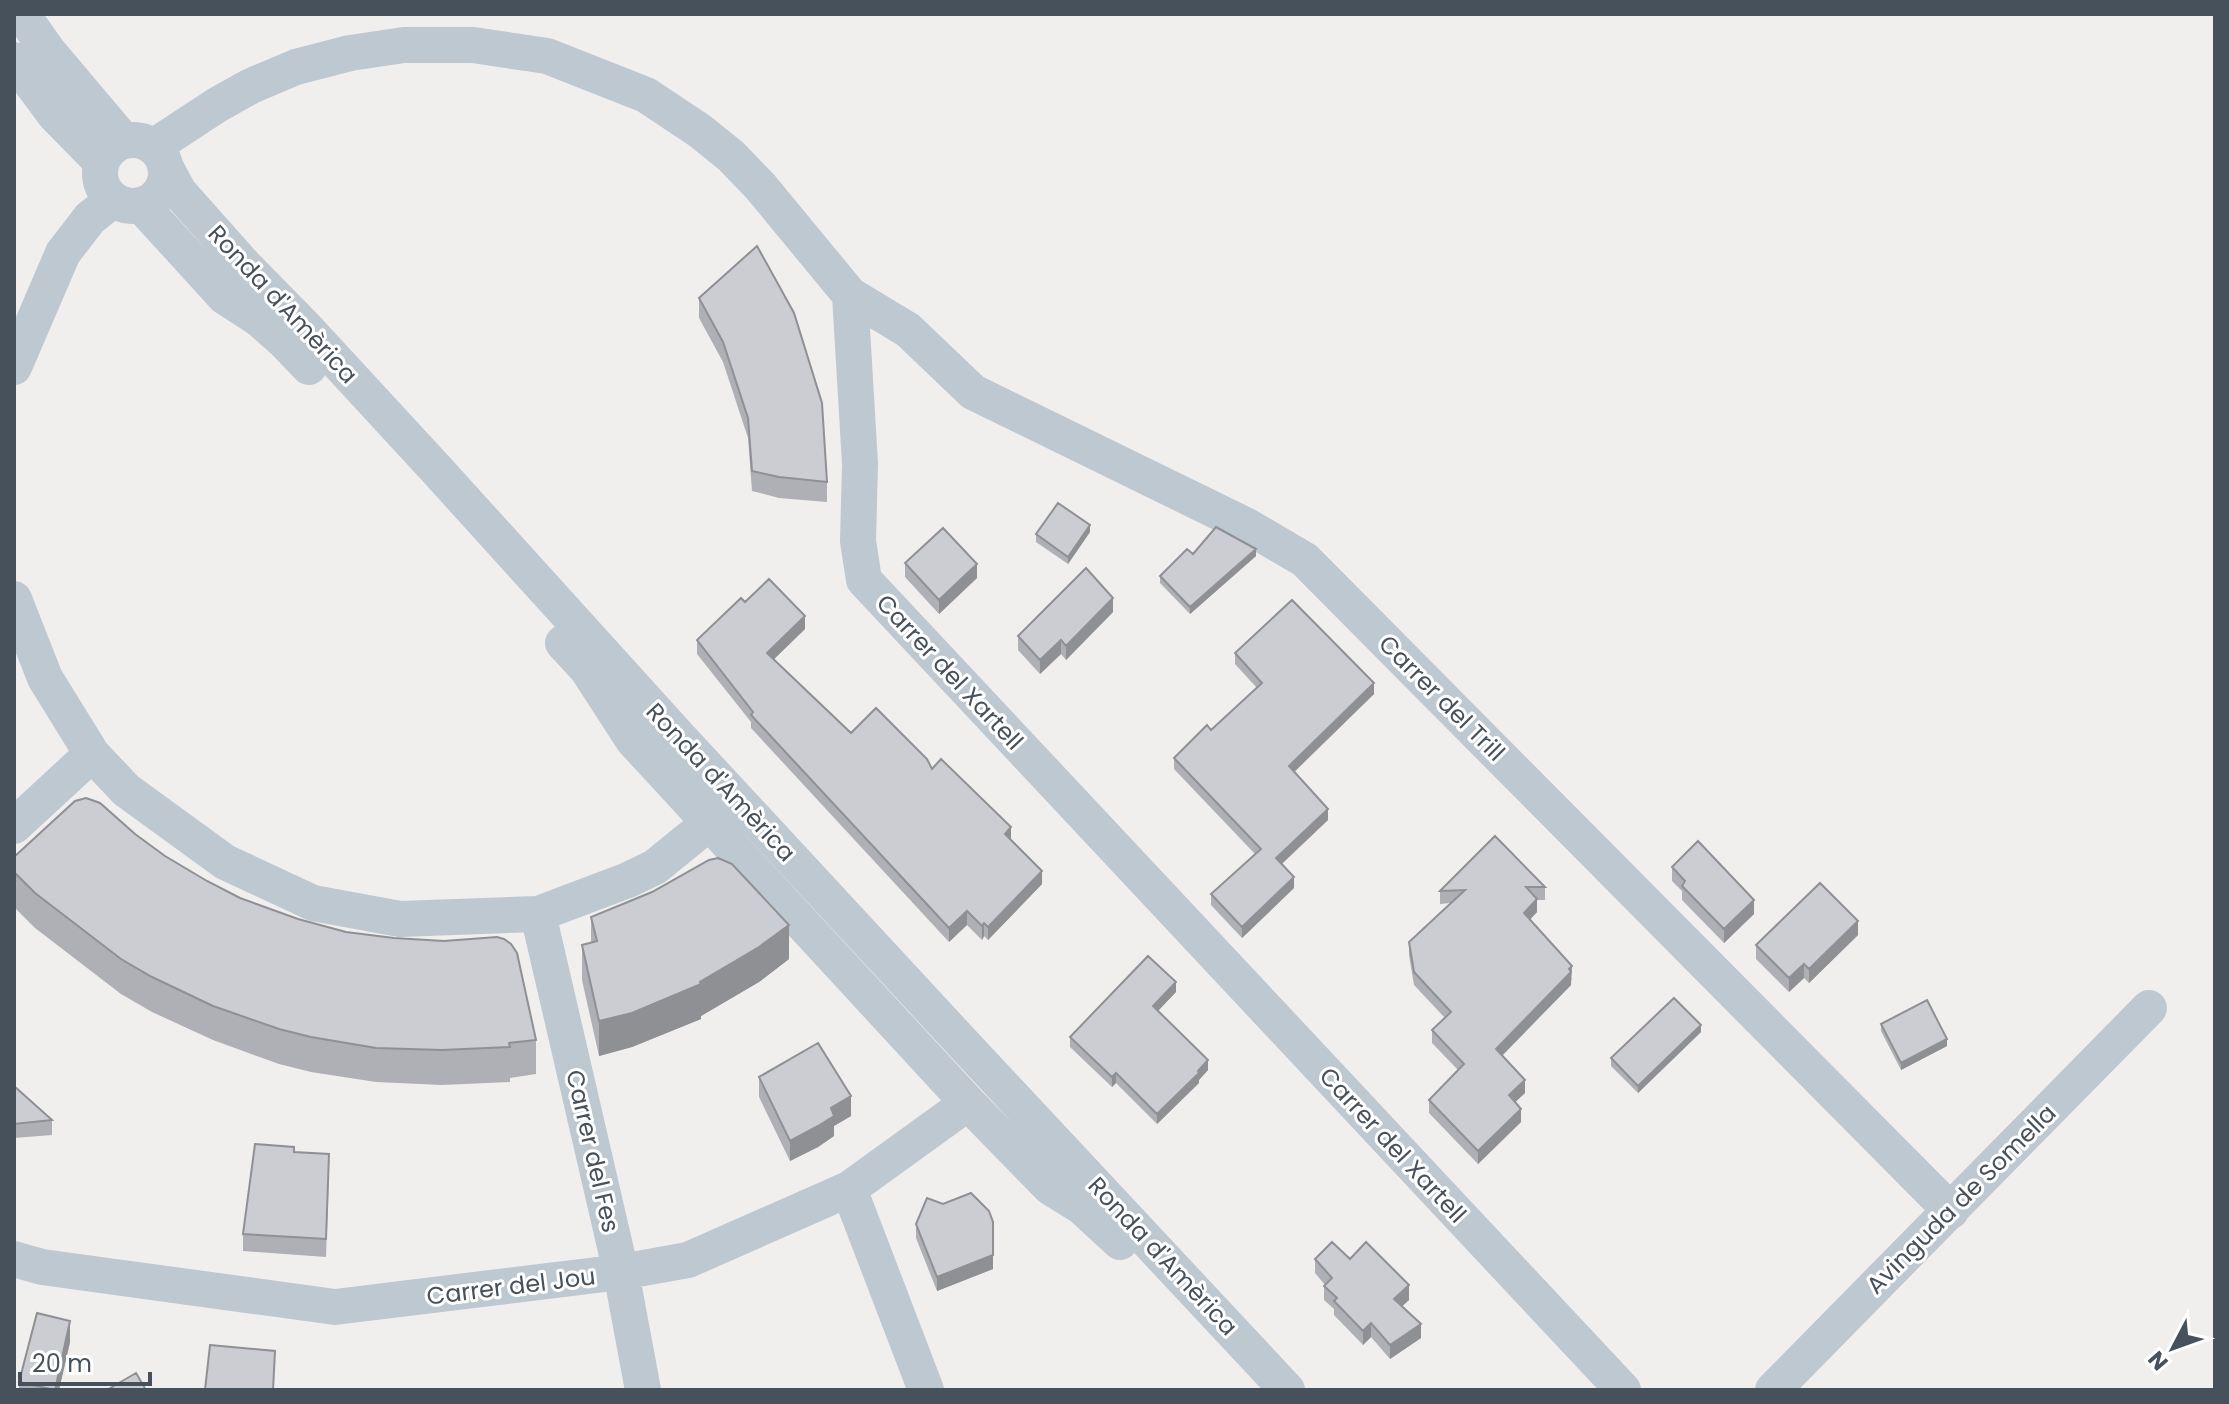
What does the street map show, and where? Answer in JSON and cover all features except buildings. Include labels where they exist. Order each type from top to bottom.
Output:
[{"type":"street","name":"Ronda d'Amèrica","points":[[22,14],[74,83],[136,154],[179,192],[679,737],[1287,1390]]},
{"type":"street","points":[[127,202],[106,192],[99,173],[251,86],[296,67],[350,53],[404,45],[473,45],[547,56],[646,95],[731,156],[760,186],[850,295]]},
{"type":"street","name":"Ronda d'Amèrica","points":[[14,60],[55,115],[136,154]]},
{"type":"street","points":[[14,367],[63,253],[90,218],[127,202],[150,202],[163,187],[165,176],[136,154]]},
{"type":"street","name":"Ronda d'Amèrica","points":[[127,202],[225,297],[259,319],[284,341],[587,669],[633,740],[968,1103],[1050,1187],[1082,1207],[1113,1235],[1255,1390]]},
{"type":"street","name":"Carrer del Trill","points":[[850,295],[908,330],[973,392],[1247,526],[1305,560],[1951,1211]]},
{"type":"street","name":"Carrer del Xartell","points":[[850,295],[860,464],[858,541],[864,580],[1623,1390]]},
{"type":"street","points":[[14,599],[45,678],[92,754],[126,790],[225,862],[313,903],[400,919],[538,914],[655,867],[709,823]]},
{"type":"street","points":[[14,826],[92,754]]},
{"type":"street","name":"Carrer del Fes","points":[[538,914],[621,1272],[643,1390]]},
{"type":"street","name":"Avinguda de Somella","points":[[1773,1390],[2149,1008]]},
{"type":"street","name":"Carrer del Jou","points":[[14,1259],[42,1267],[335,1307],[621,1272],[688,1260],[849,1189],[968,1103]]},
{"type":"street","points":[[849,1189],[926,1390]]}]
